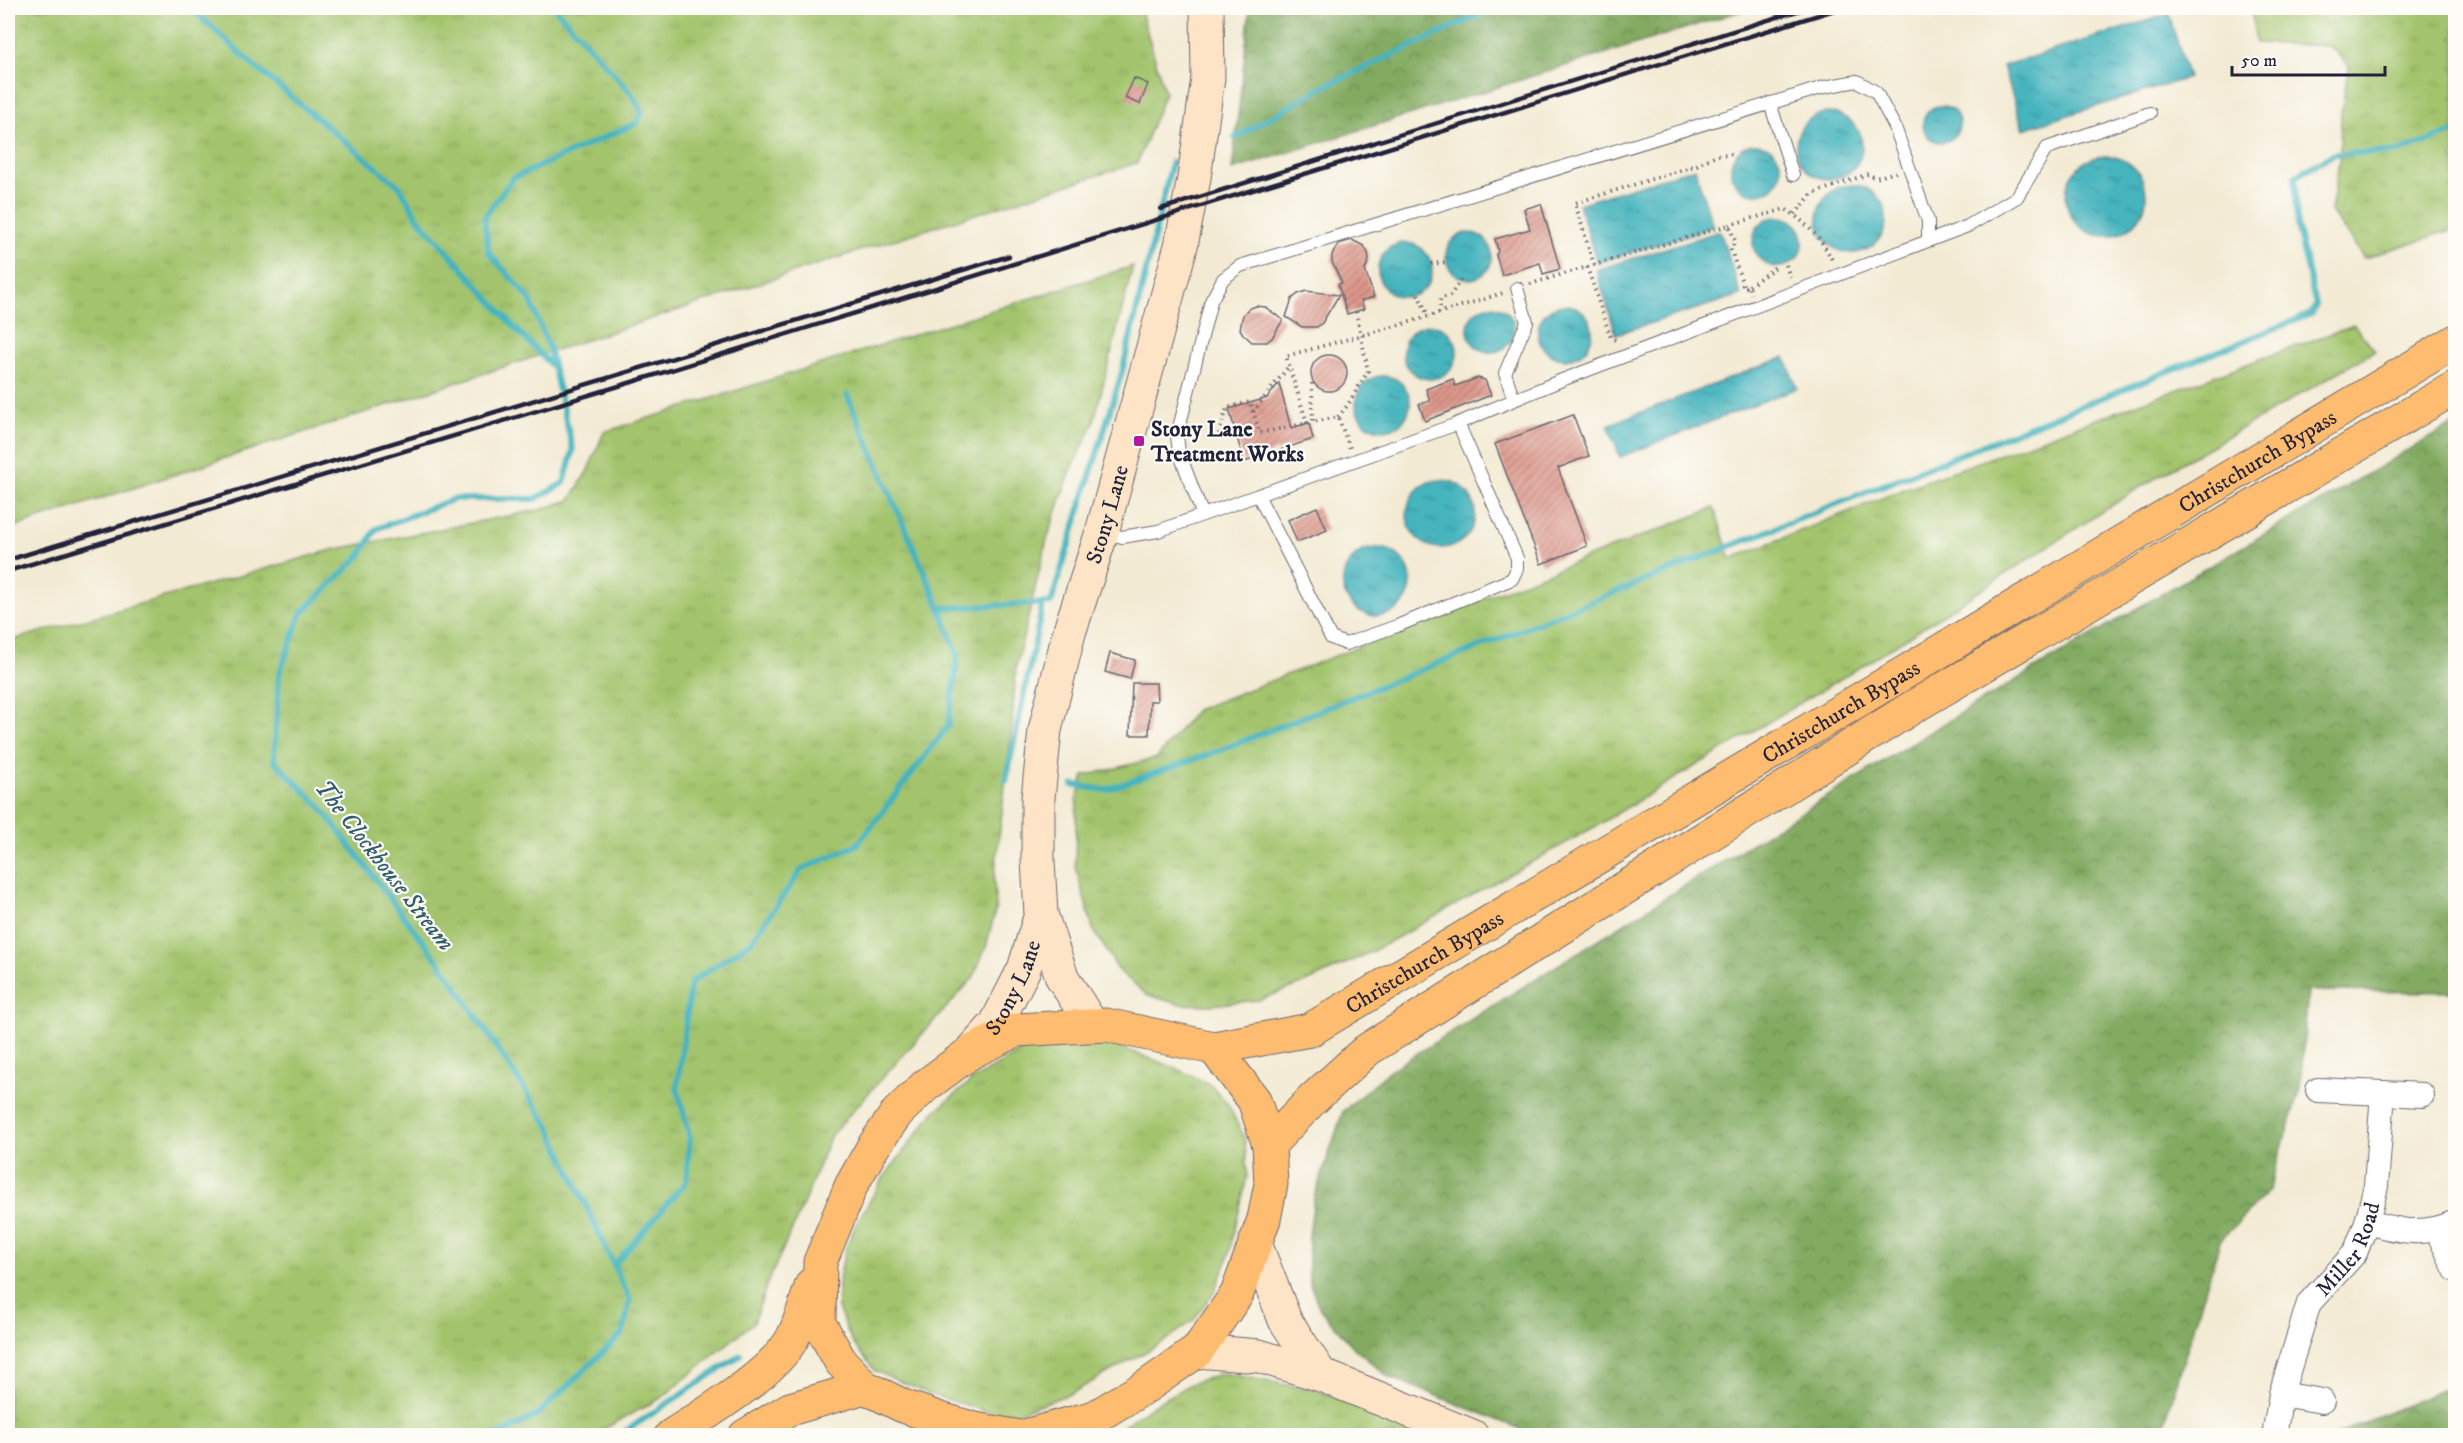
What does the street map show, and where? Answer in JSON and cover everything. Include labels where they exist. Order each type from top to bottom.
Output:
[{"type":"main road","name":"Stony Lane","points":[[1092,1025],[1062,977],[1041,914],[1038,798],[1045,730],[1069,633],[1102,532],[1181,246],[1194,178],[1208,78],[1207,8]]},
{"type":"main road","name":"Christchurch Bypass","points":[[1214,1048],[1310,1030],[2456,340]]},
{"type":"main road","name":"Christchurch Bypass","points":[[1269,1145],[1312,1100],[1367,1050],[1913,707],[2456,387]]},
{"type":"main road","name":"Stony Lane","points":[[971,1052],[1001,1015],[1024,969],[1041,914]]},
{"type":"main road","points":[[671,1436],[768,1367],[792,1338],[851,1186],[873,1148],[897,1113],[926,1086],[971,1052],[1017,1030],[1092,1025],[1147,1033],[1214,1048],[1254,1100],[1269,1145],[1271,1184],[1264,1219],[1237,1294],[1197,1351],[1147,1386],[1095,1417],[1040,1434]]},
{"type":"main road","points":[[1256,1246],[1285,1320],[1321,1375]]},
{"type":"main road","points":[[820,1262],[819,1323],[841,1362],[865,1387],[903,1406],[941,1419],[975,1429],[1014,1436]]},
{"type":"main road","points":[[1197,1351],[1259,1356],[1321,1375],[1472,1436]]},
{"type":"main road","points":[[746,1436],[790,1409],[865,1387]]},
{"type":"street","points":[[2318,1090],[2422,1095]]},
{"type":"street","name":"Miller Road","points":[[2274,1436],[2281,1394],[2309,1303],[2355,1253],[2367,1222],[2376,1186],[2383,1093]]},
{"type":"street","points":[[2367,1222],[2406,1232],[2446,1226],[2456,1270]]},
{"type":"street","points":[[2281,1394],[2322,1401]]},
{"type":"lane","points":[[1202,513],[1179,452],[1177,436],[1210,301],[1223,279],[1240,266],[1770,103],[1824,87],[1857,81],[1876,92],[1887,109],[1928,221],[1928,241]]},
{"type":"lane","points":[[1770,103],[1793,175]]},
{"type":"lane","points":[[1102,532],[1122,537],[1158,531],[1202,513],[1458,423],[1621,358],[1968,226],[2017,197],[2048,148],[2150,113]]},
{"type":"lane","points":[[1514,400],[1505,373],[1527,321],[1517,288]]},
{"type":"lane","points":[[1258,495],[1331,638],[1346,644],[1397,626],[1512,579],[1517,569],[1517,558],[1458,423]]},
{"type":"path","points":[[1594,265],[1575,202],[1697,165],[1716,155],[1734,154]]},
{"type":"path","points":[[1795,214],[1812,194],[1868,174],[1876,178],[1908,168]]},
{"type":"path","points":[[1729,225],[1785,209],[1795,214],[1819,240],[1839,275]]},
{"type":"path","points":[[1431,264],[1447,261]]},
{"type":"path","points":[[1749,286],[1778,266]]},
{"type":"path","points":[[1587,267],[1611,338],[1616,340],[1621,358]]},
{"type":"path","points":[[1439,313],[1441,298],[1450,296],[1462,278]]},
{"type":"path","points":[[1418,294],[1428,316]]},
{"type":"path","points":[[1219,434],[1227,408],[1250,402],[1260,433],[1338,417],[1368,371],[1356,311]]},
{"type":"path","points":[[1253,412],[1289,366]]},
{"type":"path","points":[[1312,382],[1313,422]]},
{"type":"path","points":[[1338,417],[1354,460]]},
{"type":"green space","points":[[8,8],[1140,8],[1165,93],[1137,163],[871,247],[8,529]]},
{"type":"green space","points":[[1250,8],[1751,8],[1232,170]]},
{"type":"green space","points":[[2251,8],[2455,8],[2455,229],[2364,258],[2331,211],[2340,156],[2341,115],[2349,66],[2330,46],[2256,43]]},
{"type":"green space","points":[[1133,266],[1093,425],[1071,470],[1047,539],[1016,667],[1012,725],[994,881],[996,908],[986,947],[973,978],[831,1135],[800,1212],[767,1284],[754,1322],[661,1398],[593,1435],[8,1435],[8,641],[332,550],[539,510],[570,500],[587,472],[604,432]]},
{"type":"green space","points":[[2354,325],[2375,351],[2142,486],[1875,658],[1596,826],[1375,950],[1302,984],[1259,1000],[1211,1005],[1179,1004],[1147,995],[1119,971],[1093,929],[1075,865],[1077,798],[1084,776],[1157,758],[1196,710],[1714,508],[1731,559],[1907,488]]},
{"type":"green space","points":[[2455,423],[2455,992],[2308,991],[2300,1088],[2269,1190],[2220,1241],[2161,1435],[1536,1435],[1389,1377],[1355,1349],[1320,1309],[1309,1282],[1309,1235],[1314,1198],[1343,1111],[1392,1069],[1933,730]]},
{"type":"green space","points":[[1062,1037],[1094,1038],[1178,1069],[1211,1085],[1229,1106],[1245,1140],[1247,1177],[1227,1262],[1214,1292],[1193,1321],[1163,1342],[1072,1393],[1019,1412],[991,1413],[929,1394],[875,1371],[852,1342],[838,1308],[838,1284],[845,1250],[856,1224],[882,1180],[932,1114],[971,1081],[1022,1050]]},
{"type":"green space","points":[[1224,1373],[1315,1390],[1429,1436],[1109,1436],[1152,1406],[1192,1383]]},
{"type":"green space","points":[[2455,1387],[2455,1435],[2335,1435],[2439,1391]]},
{"type":"water","points":[[2169,14],[2188,78],[2023,129],[2003,66]]},
{"type":"water","points":[[1941,106],[1954,111],[1959,124],[1954,137],[1941,142],[1928,137],[1923,124],[1928,111]]},
{"type":"water","points":[[1835,113],[1853,122],[1860,133],[1862,146],[1860,159],[1853,170],[1842,177],[1823,179],[1805,170],[1798,159],[1796,140],[1805,122],[1816,115]]},
{"type":"water","points":[[1761,144],[1774,151],[1780,159],[1780,179],[1774,187],[1766,193],[1751,194],[1738,187],[1732,179],[1731,164],[1738,151],[1746,145]]},
{"type":"water","points":[[2106,156],[2121,159],[2134,168],[2143,181],[2146,196],[2143,211],[2134,224],[2121,233],[2106,236],[2091,233],[2078,224],[2069,211],[2066,196],[2069,181],[2078,168],[2091,159]]},
{"type":"water","points":[[1695,168],[1713,227],[1597,263],[1579,204]]},
{"type":"water","points":[[1852,185],[1865,188],[1876,195],[1883,206],[1886,219],[1883,232],[1876,243],[1865,250],[1852,253],[1839,250],[1828,243],[1821,232],[1818,219],[1821,206],[1828,195],[1839,188]]},
{"type":"water","points":[[1778,217],[1796,224],[1803,242],[1796,260],[1778,267],[1760,260],[1753,242],[1760,224]]},
{"type":"water","points":[[1720,231],[1741,295],[1616,334],[1596,270]]},
{"type":"water","points":[[1469,233],[1485,240],[1492,256],[1485,272],[1469,279],[1453,272],[1446,256],[1453,240]]},
{"type":"water","points":[[1400,243],[1410,243],[1420,247],[1428,255],[1432,270],[1428,285],[1420,293],[1410,297],[1400,297],[1390,293],[1382,285],[1378,275],[1378,265],[1382,255],[1390,247]]},
{"type":"water","points":[[1560,305],[1570,305],[1580,309],[1588,317],[1592,332],[1588,347],[1580,355],[1570,359],[1560,359],[1550,355],[1542,347],[1538,337],[1538,327],[1542,317],[1550,309]]},
{"type":"water","points":[[1491,306],[1507,313],[1514,329],[1507,345],[1491,352],[1475,345],[1468,329],[1475,313]]},
{"type":"water","points":[[1425,325],[1435,325],[1445,329],[1453,337],[1457,352],[1453,367],[1445,375],[1435,379],[1425,379],[1415,375],[1407,367],[1403,357],[1403,347],[1407,337],[1415,329]]},
{"type":"water","points":[[1785,357],[1797,388],[1620,457],[1608,425]]},
{"type":"water","points":[[1378,376],[1388,376],[1398,380],[1406,388],[1410,403],[1406,418],[1398,426],[1388,430],[1378,430],[1368,426],[1360,418],[1356,408],[1356,398],[1360,388],[1368,380]]},
{"type":"water","points":[[1441,480],[1454,483],[1465,490],[1472,501],[1475,514],[1472,527],[1465,538],[1454,545],[1441,548],[1428,545],[1417,538],[1410,527],[1407,514],[1410,501],[1417,490],[1428,483]]},
{"type":"water","points":[[1377,548],[1390,551],[1401,558],[1408,569],[1411,582],[1408,595],[1401,606],[1390,613],[1377,616],[1364,613],[1353,606],[1346,595],[1343,582],[1346,569],[1353,558],[1364,551]]},
{"type":"building","points":[[1134,78],[1148,84],[1140,104],[1125,98]]},
{"type":"building","points":[[1541,204],[1560,269],[1543,274],[1540,263],[1502,275],[1496,255],[1498,251],[1495,239],[1530,229],[1524,209]]},
{"type":"building","points":[[1352,240],[1364,246],[1368,253],[1369,260],[1365,270],[1374,297],[1361,301],[1364,309],[1347,314],[1338,284],[1342,283],[1332,262],[1332,255],[1338,244]]},
{"type":"building","points":[[1306,291],[1339,295],[1322,323],[1317,327],[1302,327],[1286,317],[1292,299]]},
{"type":"building","points":[[1256,306],[1265,307],[1283,320],[1267,342],[1252,342],[1240,329],[1243,315],[1248,309]]},
{"type":"building","points":[[1329,355],[1342,360],[1347,373],[1342,386],[1329,391],[1316,386],[1311,373],[1316,360]]},
{"type":"building","points":[[1478,378],[1485,380],[1491,395],[1425,421],[1419,404],[1430,401],[1426,389],[1453,379],[1455,386]]},
{"type":"building","points":[[1279,383],[1291,428],[1309,423],[1313,439],[1244,462],[1229,409],[1267,398]]},
{"type":"building","points":[[1573,415],[1589,456],[1558,468],[1587,546],[1541,564],[1495,444]]},
{"type":"building","points":[[1317,507],[1327,530],[1297,542],[1288,520]]},
{"type":"building","points":[[1110,653],[1135,660],[1130,679],[1105,672]]},
{"type":"building","points":[[1132,683],[1156,683],[1157,701],[1150,701],[1149,735],[1130,735]]},
{"type":"waterway","points":[[191,8],[253,65],[400,187],[418,218],[517,330],[553,367]]},
{"type":"waterway","name":"The Clockhouse Stream","points":[[497,1436],[536,1416],[623,1333],[630,1300],[550,1128],[451,978],[319,805],[274,761],[279,675],[301,614],[360,556],[376,529],[454,499],[535,499],[564,483],[573,450],[549,348],[530,299],[489,253],[484,217],[513,178],[637,123],[642,111],[631,93],[555,8]]},
{"type":"waterway","points":[[1235,138],[1321,88],[1494,8]]},
{"type":"waterway","points":[[1073,785],[1105,790],[1216,752],[2311,314],[2316,305],[2297,225],[2295,176],[2334,154],[2398,152],[2456,131]]},
{"type":"waterway","points":[[614,1265],[686,1182],[690,1138],[677,1087],[691,982],[751,942],[802,869],[857,845],[948,726],[958,655],[940,608],[1051,603],[1122,372],[1172,162]]},
{"type":"waterway","points":[[847,395],[940,608]]},
{"type":"waterway","points":[[1006,781],[1043,603]]},
{"type":"waterway","points":[[618,1436],[741,1355]]},
{"type":"waterway","name":"The Clockhouse Stream","points":[[388,1436],[414,1430],[425,1436]]},
{"type":"railway","points":[[1161,209],[1807,8]]},
{"type":"railway","points":[[8,571],[629,383],[1841,8]]},
{"type":"railway","points":[[8,560],[1009,256]]},
{"type":"place","name":"Stony Lane Treatment Works","points":[[1139,441]]}]
